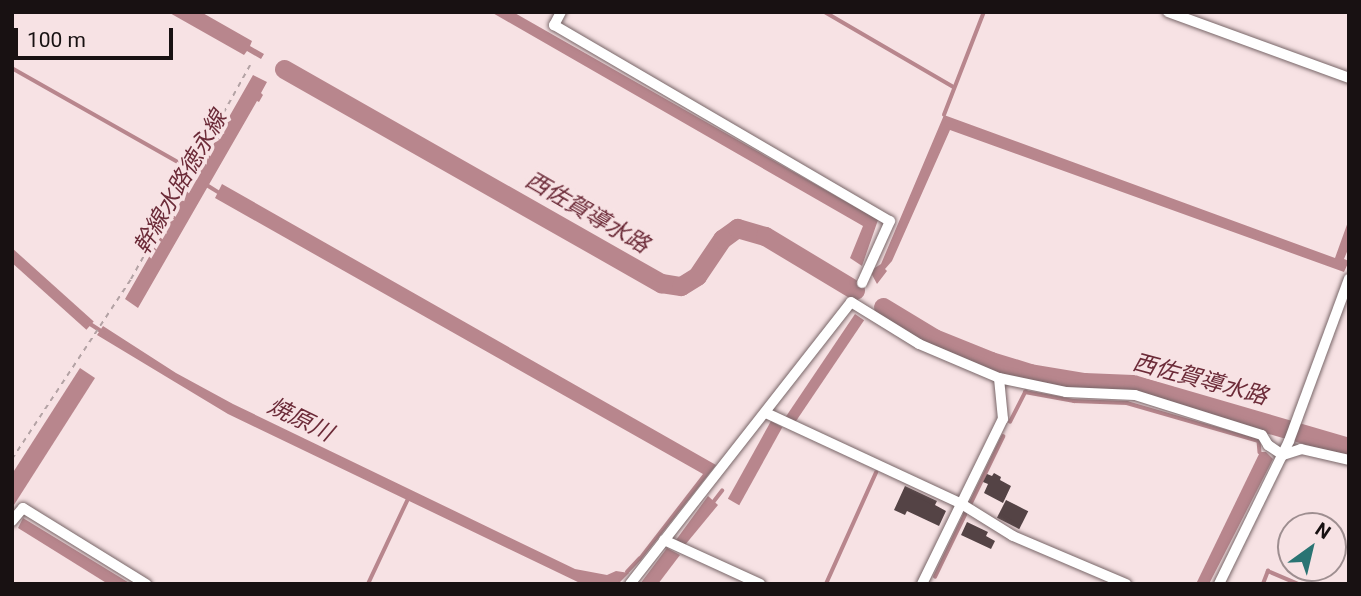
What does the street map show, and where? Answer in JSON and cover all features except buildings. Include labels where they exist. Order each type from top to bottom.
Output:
[{"type":"street","points":[[561,12],[554,25],[890,221],[862,283]]},
{"type":"street","points":[[1168,12],[1349,78]]},
{"type":"street","points":[[1219,584],[1298,421],[1349,279]]},
{"type":"street","points":[[630,584],[673,544],[775,417],[851,302],[919,344],[999,378],[1066,392],[1135,395],[1262,435],[1268,445],[1283,455]]},
{"type":"street","points":[[922,584],[1003,419],[999,378]]},
{"type":"street","points":[[775,417],[960,503],[1013,536],[1126,584]]},
{"type":"street","points":[[1283,455],[1301,449],[1349,460]]},
{"type":"street","points":[[12,521],[23,508],[144,583]]},
{"type":"street","points":[[673,544],[760,584]]},
{"type":"path","points":[[12,459],[131,278],[250,65]]},
{"type":"shaded area","points":[[168,12],[201,12],[252,41],[250,46],[264,54],[261,59],[247,51],[244,55]]},
{"type":"shaded area","points":[[491,12],[513,12],[878,220],[862,266],[850,258],[863,226]]},
{"type":"shaded area","points":[[253,75],[267,82],[261,93],[263,95],[259,102],[257,101],[138,308],[125,299]]},
{"type":"shaded area","points":[[944,115],[1335,258],[1349,219],[1349,247],[1344,259],[1349,261],[1344,272],[950,130],[892,261],[877,284],[870,271],[881,264]]},
{"type":"shaded area","points":[[222,184],[716,465],[640,561],[638,558],[703,474],[215,198]]},
{"type":"shaded area","points":[[12,248],[94,322],[86,330],[12,263]]},
{"type":"shaded area","points":[[855,314],[864,320],[794,424],[785,418]]},
{"type":"shaded area","points":[[103,326],[176,373],[233,404],[575,569],[607,575],[616,571],[629,573],[618,584],[582,584],[228,414],[97,335]]},
{"type":"shaded area","points":[[80,368],[95,378],[12,508],[12,474]]},
{"type":"shaded area","points":[[771,421],[782,427],[739,505],[728,499]]},
{"type":"shaded area","points":[[1260,452],[1266,452],[1273,459],[1209,584],[1196,584]]},
{"type":"shaded area","points":[[708,496],[718,505],[685,545],[676,540]]},
{"type":"shaded area","points":[[23,518],[131,584],[108,584],[18,528]]},
{"type":"shaded area","points":[[667,548],[680,555],[658,584],[640,584]]},
{"type":"waterway","points":[[825,12],[954,87]]},
{"type":"waterway","points":[[944,115],[984,12]]},
{"type":"waterway","name":"幹線水路徳永線","points":[[12,68],[185,166]]},
{"type":"waterway","name":"西佐賀導水路","points":[[284,69],[661,283],[681,286],[697,276],[722,239],[737,228],[765,236],[855,290]]},
{"type":"waterway","name":"幹線水路徳永線","points":[[207,185],[218,192]]},
{"type":"waterway","name":"西佐賀導水路","points":[[883,307],[934,338],[1030,373],[1084,382],[1133,384],[1349,447]]},
{"type":"waterway","name":"焼原川","points":[[89,323],[103,332]]},
{"type":"waterway","points":[[1010,422],[1025,392],[1074,401],[1127,403],[1259,441],[1260,452]]},
{"type":"waterway","points":[[970,505],[1003,437]]},
{"type":"waterway","points":[[826,584],[876,473]]},
{"type":"waterway","points":[[711,505],[722,491]]},
{"type":"waterway","points":[[368,584],[409,497]]},
{"type":"waterway","points":[[935,577],[965,515]]},
{"type":"waterway","points":[[627,572],[639,559]]},
{"type":"waterway","points":[[1263,584],[1268,571],[1298,584]]}]
